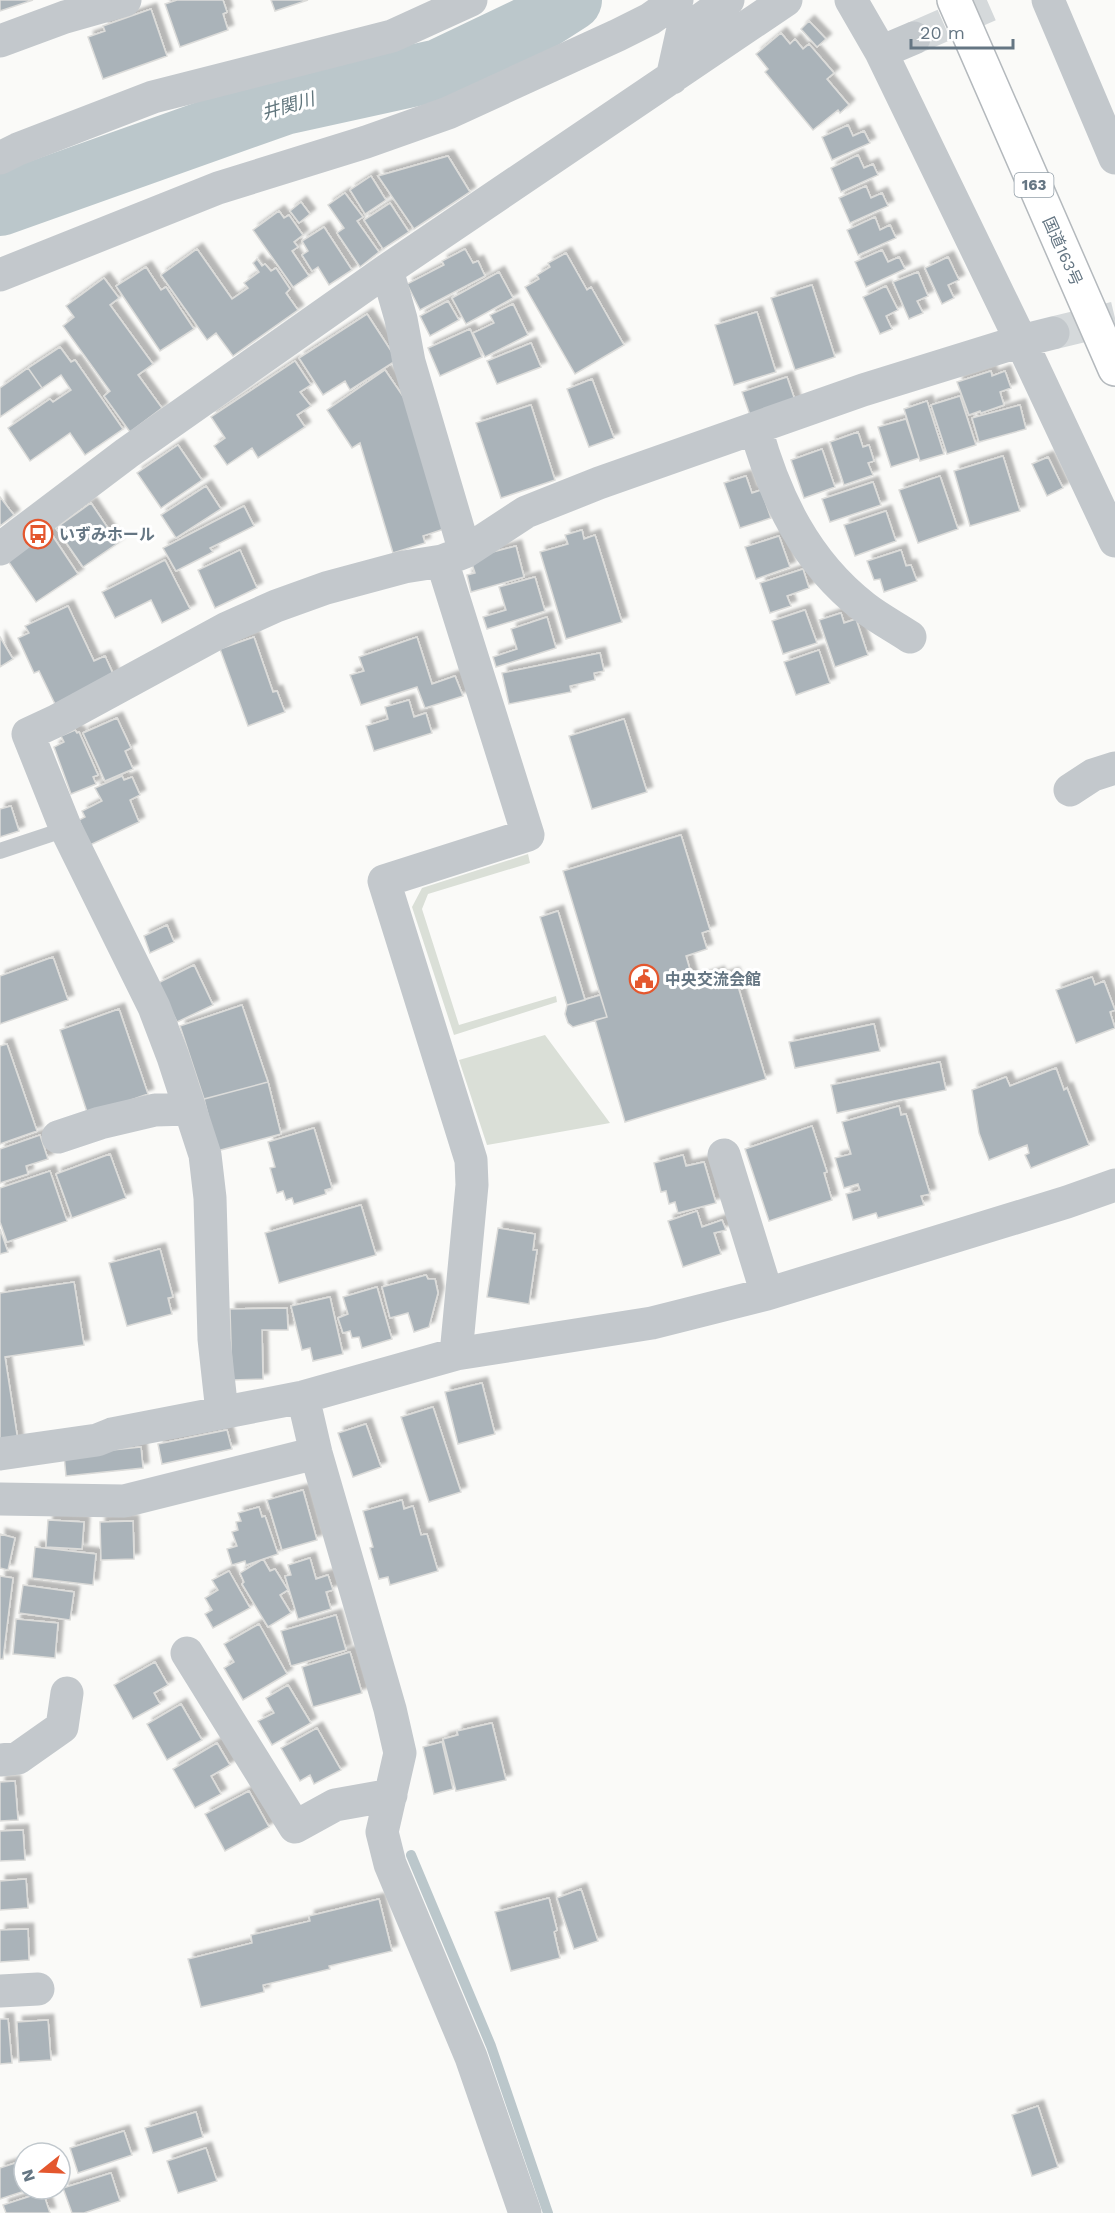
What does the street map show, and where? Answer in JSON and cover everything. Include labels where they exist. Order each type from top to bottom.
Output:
[{"type":"highway","name":"国道163号","points":[[954,0],[1115,369]]},
{"type":"street","points":[[0,41],[65,17],[125,0]]},
{"type":"street","points":[[0,158],[153,97],[392,36],[471,0]]},
{"type":"street","points":[[0,275],[218,188],[366,142],[448,113],[618,35],[650,19],[677,0]]},
{"type":"street","points":[[672,78],[682,33],[728,0]]},
{"type":"street","points":[[0,549],[127,453],[387,270],[786,0]]},
{"type":"street","points":[[852,0],[881,52],[1115,541]]},
{"type":"street","points":[[1048,0],[1115,158]]},
{"type":"street","points":[[881,52],[914,38]]},
{"type":"street","points":[[387,270],[401,319],[453,556],[528,835],[384,881],[471,1160],[472,1185],[456,1354]]},
{"type":"street","points":[[222,1412],[214,1339],[210,1198],[205,1155],[154,1007],[66,829],[14,734],[57,721],[227,628],[276,606],[326,588],[453,556],[526,512],[599,483],[863,390],[1053,333]]},
{"type":"street","points":[[756,429],[767,469],[787,514],[808,549],[841,587],[865,608],[910,637]]},
{"type":"street","points":[[1070,790],[1093,775],[1115,768]]},
{"type":"street","points":[[58,1137],[100,1123],[155,1110],[189,1109]]},
{"type":"street","points":[[724,1155],[767,1294]]},
{"type":"street","points":[[0,1454],[97,1440],[112,1434],[303,1397],[456,1354],[652,1323],[767,1294],[1056,1206],[1115,1185]]},
{"type":"street","points":[[303,1397],[316,1453],[390,1709],[400,1753],[382,1832],[390,1864],[471,2057],[525,2213]]},
{"type":"street","points":[[0,1499],[124,1502],[316,1453]]},
{"type":"street","points":[[187,1653],[295,1827],[335,1805],[391,1795]]},
{"type":"street","points":[[0,1760],[18,1758],[62,1727],[67,1693]]},
{"type":"street","points":[[0,1991],[38,1989]]},
{"type":"lane","points":[[0,851],[66,829]]},
{"type":"shaded area","points":[[528,854],[530,863],[428,894],[422,909],[459,1025],[556,996],[557,1002],[454,1035],[412,907],[422,888]]},
{"type":"shaded area","points":[[545,1035],[610,1123],[487,1145],[459,1060]]},
{"type":"building","points":[[0,0],[33,0],[0,11]]},
{"type":"building","points":[[177,0],[223,0],[227,12],[223,14],[228,30],[180,47],[165,4]]},
{"type":"building","points":[[271,0],[308,0],[275,11]]},
{"type":"building","points":[[151,9],[167,56],[103,79],[88,37],[105,31],[103,26]]},
{"type":"building","points":[[809,21],[826,39],[817,47],[801,29]]},
{"type":"building","points":[[781,33],[790,44],[795,39],[803,49],[809,44],[834,73],[827,79],[849,105],[840,113],[838,110],[813,130],[765,72],[768,69],[756,54]]},
{"type":"building","points":[[848,125],[853,136],[864,131],[870,143],[832,160],[822,137]]},
{"type":"building","points":[[858,155],[864,168],[873,164],[878,175],[841,192],[831,168]]},
{"type":"building","points":[[448,156],[470,192],[414,229],[378,176]]},
{"type":"building","points":[[371,176],[386,200],[365,214],[350,190]]},
{"type":"building","points":[[866,186],[871,198],[882,193],[888,206],[850,223],[839,198]]},
{"type":"building","points":[[345,193],[363,217],[357,221],[379,252],[360,267],[337,233],[344,228],[328,205]]},
{"type":"building","points":[[301,202],[310,214],[299,223],[290,211]]},
{"type":"building","points":[[390,203],[409,232],[383,249],[364,220]]},
{"type":"building","points":[[279,211],[284,218],[289,215],[303,235],[294,242],[298,247],[292,251],[309,276],[293,287],[253,230]]},
{"type":"building","points":[[875,217],[880,230],[890,225],[896,238],[858,255],[847,230]]},
{"type":"building","points":[[324,227],[352,270],[329,285],[318,267],[312,271],[302,255],[308,251],[302,241]]},
{"type":"building","points":[[197,249],[232,299],[248,288],[244,283],[259,272],[253,263],[257,259],[262,266],[265,264],[271,271],[276,268],[290,289],[286,293],[298,310],[233,356],[216,333],[207,340],[161,275]]},
{"type":"building","points":[[465,249],[473,263],[478,261],[485,276],[420,310],[407,284],[444,265],[442,261]]},
{"type":"building","points":[[882,250],[888,262],[899,257],[905,269],[866,287],[855,262]]},
{"type":"building","points":[[566,253],[587,290],[591,287],[624,345],[575,374],[525,287],[539,279],[537,275],[550,267],[548,263]]},
{"type":"building","points":[[948,257],[959,280],[948,285],[954,298],[942,304],[925,268]]},
{"type":"building","points":[[146,267],[161,290],[166,287],[194,329],[160,351],[116,286]]},
{"type":"building","points":[[499,272],[513,298],[466,324],[452,298]]},
{"type":"building","points":[[918,272],[928,296],[917,301],[923,313],[909,319],[893,282]]},
{"type":"building","points":[[104,278],[119,298],[110,305],[153,364],[138,375],[162,408],[130,432],[104,396],[110,391],[63,326],[74,317],[66,306]]},
{"type":"building","points":[[812,285],[835,357],[795,370],[771,298]]},
{"type":"building","points":[[886,286],[898,310],[886,316],[892,329],[880,334],[863,297]]},
{"type":"building","points":[[448,301],[459,320],[430,336],[420,316]]},
{"type":"building","points":[[513,304],[528,335],[485,357],[473,333],[494,323],[490,315]]},
{"type":"building","points":[[757,312],[776,372],[734,385],[715,325]]},
{"type":"building","points":[[367,314],[397,360],[350,390],[345,381],[323,395],[299,358]]},
{"type":"building","points":[[470,329],[482,357],[440,376],[428,348]]},
{"type":"building","points":[[531,343],[541,367],[497,384],[487,361]]},
{"type":"building","points":[[60,347],[71,362],[75,360],[123,429],[85,455],[70,433],[30,461],[8,428],[50,399],[53,402],[71,390],[61,375],[42,388],[28,368]]},
{"type":"building","points":[[295,361],[311,385],[300,392],[311,406],[297,415],[305,427],[258,458],[252,448],[227,465],[214,446],[225,438],[211,417]]},
{"type":"building","points":[[28,368],[42,388],[0,417],[0,388]]},
{"type":"building","points":[[385,370],[411,408],[444,529],[423,536],[425,543],[393,553],[360,443],[352,448],[327,410]]},
{"type":"building","points":[[991,371],[992,376],[1005,371],[1011,388],[1000,392],[1004,405],[969,415],[957,382]]},
{"type":"building","points":[[787,377],[796,403],[751,418],[742,392]]},
{"type":"building","points":[[592,379],[614,438],[589,447],[567,389]]},
{"type":"building","points":[[960,396],[976,445],[947,454],[931,405]]},
{"type":"building","points":[[927,401],[944,454],[920,461],[904,409]]},
{"type":"building","points":[[531,405],[555,480],[501,498],[476,423]]},
{"type":"building","points":[[1020,405],[1026,429],[979,442],[972,418]]},
{"type":"building","points":[[906,419],[919,458],[891,467],[878,427]]},
{"type":"building","points":[[858,432],[863,447],[869,445],[874,461],[868,463],[873,475],[844,485],[830,442]]},
{"type":"building","points":[[178,445],[202,480],[161,508],[137,473]]},
{"type":"building","points":[[822,449],[835,487],[804,498],[791,460]]},
{"type":"building","points":[[1003,456],[1020,511],[970,526],[954,471]]},
{"type":"building","points":[[1048,457],[1063,488],[1047,496],[1032,464]]},
{"type":"building","points":[[746,476],[752,493],[761,490],[771,518],[740,528],[724,483]]},
{"type":"building","points":[[940,476],[958,529],[918,543],[899,490]]},
{"type":"building","points":[[873,482],[881,505],[830,522],[822,499]]},
{"type":"building","points":[[206,486],[221,509],[176,538],[161,515]]},
{"type":"building","points":[[0,497],[14,515],[0,526]]},
{"type":"building","points":[[91,503],[118,543],[83,567],[56,528]]},
{"type":"building","points":[[244,506],[254,526],[210,548],[213,552],[176,571],[163,548]]},
{"type":"building","points":[[886,511],[896,541],[855,556],[844,525]]},
{"type":"building","points":[[582,530],[584,539],[595,535],[622,622],[566,639],[540,552],[568,544],[565,535]]},
{"type":"building","points":[[50,532],[78,574],[36,602],[8,561]]},
{"type":"building","points":[[779,536],[790,567],[756,579],[745,547]]},
{"type":"building","points":[[516,546],[524,577],[471,592],[467,575],[475,573],[470,558]]},
{"type":"building","points":[[240,550],[257,588],[215,608],[198,570]]},
{"type":"building","points":[[901,550],[906,566],[911,565],[917,581],[884,592],[880,579],[874,580],[867,561]]},
{"type":"building","points":[[165,560],[190,609],[162,623],[151,600],[115,618],[102,592]]},
{"type":"building","points":[[803,569],[809,588],[787,596],[791,606],[770,613],[760,583]]},
{"type":"building","points":[[535,577],[545,611],[487,629],[483,617],[506,610],[499,587]]},
{"type":"building","points":[[68,606],[94,661],[105,656],[114,676],[55,704],[39,671],[34,673],[18,638],[29,633],[25,626]]},
{"type":"building","points":[[805,610],[817,643],[783,654],[772,621]]},
{"type":"building","points":[[841,613],[844,623],[856,619],[868,655],[835,667],[819,620]]},
{"type":"building","points":[[547,617],[556,648],[496,667],[493,657],[517,649],[511,629]]},
{"type":"building","points":[[0,637],[13,659],[0,667]]},
{"type":"building","points":[[254,637],[273,692],[277,691],[285,712],[248,726],[220,649]]},
{"type":"building","points":[[417,637],[432,684],[455,676],[463,696],[425,708],[417,687],[361,705],[350,675],[364,671],[359,657]]},
{"type":"building","points":[[819,650],[830,683],[796,695],[784,662]]},
{"type":"building","points":[[600,653],[604,671],[594,673],[595,680],[570,686],[571,692],[509,704],[502,673]]},
{"type":"building","points":[[409,700],[414,717],[426,713],[432,733],[374,751],[366,726],[388,719],[385,707]]},
{"type":"building","points":[[117,718],[131,748],[125,751],[133,769],[105,781],[83,733]]},
{"type":"building","points":[[624,719],[647,792],[592,809],[569,736]]},
{"type":"building","points":[[75,730],[79,732],[98,775],[93,777],[96,784],[71,794],[54,747],[64,742],[61,736]]},
{"type":"building","points":[[122,776],[124,780],[132,777],[140,795],[130,800],[139,822],[90,845],[79,820],[85,817],[82,811],[102,801],[95,788]]},
{"type":"building","points":[[11,806],[19,831],[0,837],[0,809]]},
{"type":"building","name":"中央交流会館","points":[[681,835],[710,930],[702,933],[707,949],[686,956],[693,980],[719,972],[720,977],[734,973],[766,1079],[625,1122],[595,1020],[607,1017],[563,871]]},
{"type":"building","points":[[558,911],[585,1000],[567,1005],[540,917]]},
{"type":"building","points":[[167,925],[174,942],[150,953],[144,936]]},
{"type":"building","points":[[53,957],[68,1000],[0,1024],[0,976]]},
{"type":"building","points":[[194,965],[213,1005],[177,1022],[158,983]]},
{"type":"building","points":[[1092,977],[1095,985],[1104,981],[1115,1010],[1110,1012],[1115,1028],[1076,1043],[1056,990]]},
{"type":"building","points":[[600,995],[607,1017],[573,1027],[568,1023],[565,1014],[567,1005]]},
{"type":"building","points":[[242,1005],[268,1082],[204,1099],[180,1026]]},
{"type":"building","points":[[119,1009],[148,1094],[88,1115],[60,1030]]},
{"type":"building","points":[[874,1024],[880,1051],[795,1068],[789,1042]]},
{"type":"building","points":[[7,1044],[37,1131],[0,1144],[0,1046]]},
{"type":"building","points":[[940,1062],[946,1090],[837,1113],[831,1085]]},
{"type":"building","points":[[1056,1068],[1064,1090],[1067,1088],[1089,1145],[1031,1168],[1025,1155],[1029,1153],[1027,1145],[989,1160],[979,1133],[972,1090],[1006,1077],[1010,1086]]},
{"type":"building","points":[[268,1082],[281,1134],[217,1151],[204,1099]]},
{"type":"building","points":[[899,1106],[901,1115],[906,1114],[930,1194],[921,1196],[924,1205],[878,1218],[876,1213],[853,1220],[846,1194],[860,1190],[858,1184],[844,1188],[835,1158],[851,1154],[842,1122]]},
{"type":"building","points":[[812,1126],[827,1172],[824,1173],[832,1200],[769,1221],[745,1149]]},
{"type":"building","points":[[314,1128],[332,1188],[325,1190],[326,1194],[294,1204],[292,1198],[286,1200],[283,1191],[277,1193],[270,1168],[275,1167],[268,1142]]},
{"type":"building","points":[[40,1135],[48,1159],[26,1166],[28,1174],[0,1183],[0,1149]]},
{"type":"building","points":[[110,1154],[126,1198],[72,1218],[56,1174]]},
{"type":"building","points":[[683,1155],[686,1166],[704,1162],[716,1203],[678,1213],[675,1202],[669,1204],[666,1191],[661,1192],[654,1163]]},
{"type":"building","points":[[50,1171],[67,1221],[7,1242],[0,1222],[0,1188]]},
{"type":"building","points":[[361,1205],[376,1255],[279,1283],[265,1233]]},
{"type":"building","points":[[697,1211],[702,1227],[722,1220],[726,1230],[714,1233],[721,1254],[683,1267],[668,1221]]},
{"type":"building","points":[[498,1228],[535,1234],[533,1250],[537,1250],[529,1304],[487,1297]]},
{"type":"building","points":[[0,1229],[8,1252],[0,1254]]},
{"type":"building","points":[[160,1249],[173,1297],[168,1298],[172,1314],[127,1326],[109,1263]]},
{"type":"building","points":[[426,1275],[428,1279],[435,1279],[438,1293],[429,1327],[414,1332],[408,1313],[390,1318],[382,1287]]},
{"type":"building","points":[[74,1282],[84,1345],[5,1357],[18,1441],[0,1443],[0,1293]]},
{"type":"building","points":[[377,1287],[392,1339],[362,1348],[359,1337],[352,1338],[350,1331],[343,1333],[338,1318],[348,1314],[343,1297]]},
{"type":"building","points":[[330,1297],[343,1354],[313,1361],[310,1348],[302,1350],[291,1306]]},
{"type":"building","points":[[287,1308],[288,1330],[262,1330],[263,1379],[232,1380],[230,1309]]},
{"type":"building","points":[[482,1383],[495,1434],[458,1444],[445,1392]]},
{"type":"building","points":[[433,1407],[461,1492],[429,1502],[401,1417]]},
{"type":"building","points":[[366,1424],[381,1467],[353,1477],[338,1433]]},
{"type":"building","points":[[227,1430],[232,1449],[162,1464],[158,1444]]},
{"type":"building","points":[[141,1447],[143,1468],[66,1476],[64,1455]]},
{"type":"building","points":[[303,1490],[317,1540],[282,1550],[267,1500]]},
{"type":"building","points":[[402,1500],[404,1509],[413,1506],[421,1535],[427,1534],[438,1571],[390,1585],[388,1577],[379,1579],[363,1511]]},
{"type":"building","points":[[259,1507],[262,1517],[265,1516],[278,1554],[246,1565],[245,1561],[232,1565],[227,1549],[237,1546],[232,1532],[238,1530],[236,1522],[241,1521],[238,1513]]},
{"type":"building","points":[[48,1520],[84,1522],[82,1549],[46,1547]]},
{"type":"building","points":[[133,1521],[134,1559],[101,1560],[100,1522]]},
{"type":"building","points":[[0,1534],[15,1538],[8,1570],[0,1568]]},
{"type":"building","points":[[35,1547],[96,1554],[93,1585],[32,1578]]},
{"type":"building","points":[[310,1558],[316,1579],[328,1575],[333,1590],[326,1592],[331,1609],[298,1619],[285,1576],[291,1575],[288,1565]]},
{"type":"building","points":[[263,1559],[270,1571],[275,1569],[288,1590],[280,1595],[291,1613],[268,1627],[242,1584],[244,1582],[240,1573]]},
{"type":"building","points":[[229,1571],[250,1608],[213,1628],[205,1614],[212,1610],[205,1598],[218,1590],[212,1580]]},
{"type":"building","points":[[0,1576],[13,1578],[3,1659],[0,1659]]},
{"type":"building","points":[[23,1585],[74,1592],[70,1620],[19,1613]]},
{"type":"building","points":[[336,1615],[346,1650],[291,1666],[281,1631]]},
{"type":"building","points":[[16,1619],[58,1623],[55,1658],[13,1654]]},
{"type":"building","points":[[259,1624],[287,1674],[243,1700],[224,1668],[234,1662],[224,1644]]},
{"type":"building","points":[[350,1652],[362,1693],[313,1707],[302,1667]]},
{"type":"building","points":[[155,1662],[168,1685],[154,1693],[160,1704],[133,1719],[114,1685]]},
{"type":"building","points":[[288,1685],[311,1723],[272,1745],[258,1721],[274,1713],[266,1698]]},
{"type":"building","points":[[181,1704],[202,1740],[167,1760],[147,1724]]},
{"type":"building","points":[[492,1723],[506,1780],[456,1791],[443,1739],[458,1735],[457,1731]]},
{"type":"building","points":[[317,1728],[341,1770],[314,1784],[310,1775],[300,1781],[281,1748]]},
{"type":"building","points":[[442,1742],[453,1789],[434,1794],[423,1747]]},
{"type":"building","points":[[217,1743],[230,1765],[211,1776],[221,1794],[195,1808],[173,1769]]},
{"type":"building","points":[[15,1781],[18,1820],[0,1821],[0,1782]]},
{"type":"building","points":[[249,1791],[269,1827],[225,1851],[205,1814]]},
{"type":"building","points":[[23,1830],[25,1860],[0,1861],[0,1831]]},
{"type":"building","points":[[26,1879],[28,1908],[0,1910],[0,1881]]},
{"type":"building","points":[[581,1889],[598,1941],[574,1949],[557,1898]]},
{"type":"building","points":[[549,1898],[557,1930],[554,1932],[560,1958],[511,1971],[495,1912]]},
{"type":"building","points":[[379,1899],[392,1951],[263,1985],[264,1992],[201,2007],[188,1959],[252,1943],[251,1935],[310,1921],[309,1916]]},
{"type":"building","points":[[28,1929],[29,1960],[0,1962],[0,1930]]},
{"type":"building","points":[[0,2019],[8,2019],[12,2063],[0,2064]]},
{"type":"building","points":[[48,2020],[51,2060],[19,2062],[17,2022]]},
{"type":"building","points":[[1038,2106],[1058,2167],[1032,2176],[1012,2115]]},
{"type":"building","points":[[196,2112],[203,2137],[153,2153],[145,2128]]},
{"type":"building","points":[[124,2131],[132,2155],[78,2173],[72,2147]]},
{"type":"building","points":[[206,2148],[217,2181],[178,2193],[167,2161]]},
{"type":"building","points":[[12,2164],[12,2195],[0,2199],[0,2168]]},
{"type":"building","points":[[111,2173],[120,2201],[84,2213],[72,2213],[68,2201],[72,2201],[72,2185]]},
{"type":"building","points":[[15,2201],[46,2201],[50,2213],[6,2213],[3,2205]]},
{"type":"waterway","name":"井関川","points":[[0,205],[284,104],[439,70],[529,27],[571,0]]},
{"type":"waterway","points":[[411,1855],[491,2046],[548,2213]]},
{"type":"tunnel","points":[[914,38],[1001,0]]},
{"type":"tunnel","points":[[1053,333],[1115,318]]},
{"type":"place","name":"いずみホール","points":[[38,534]]},
{"type":"place","name":"中央交流会館","points":[[644,979]]}]
